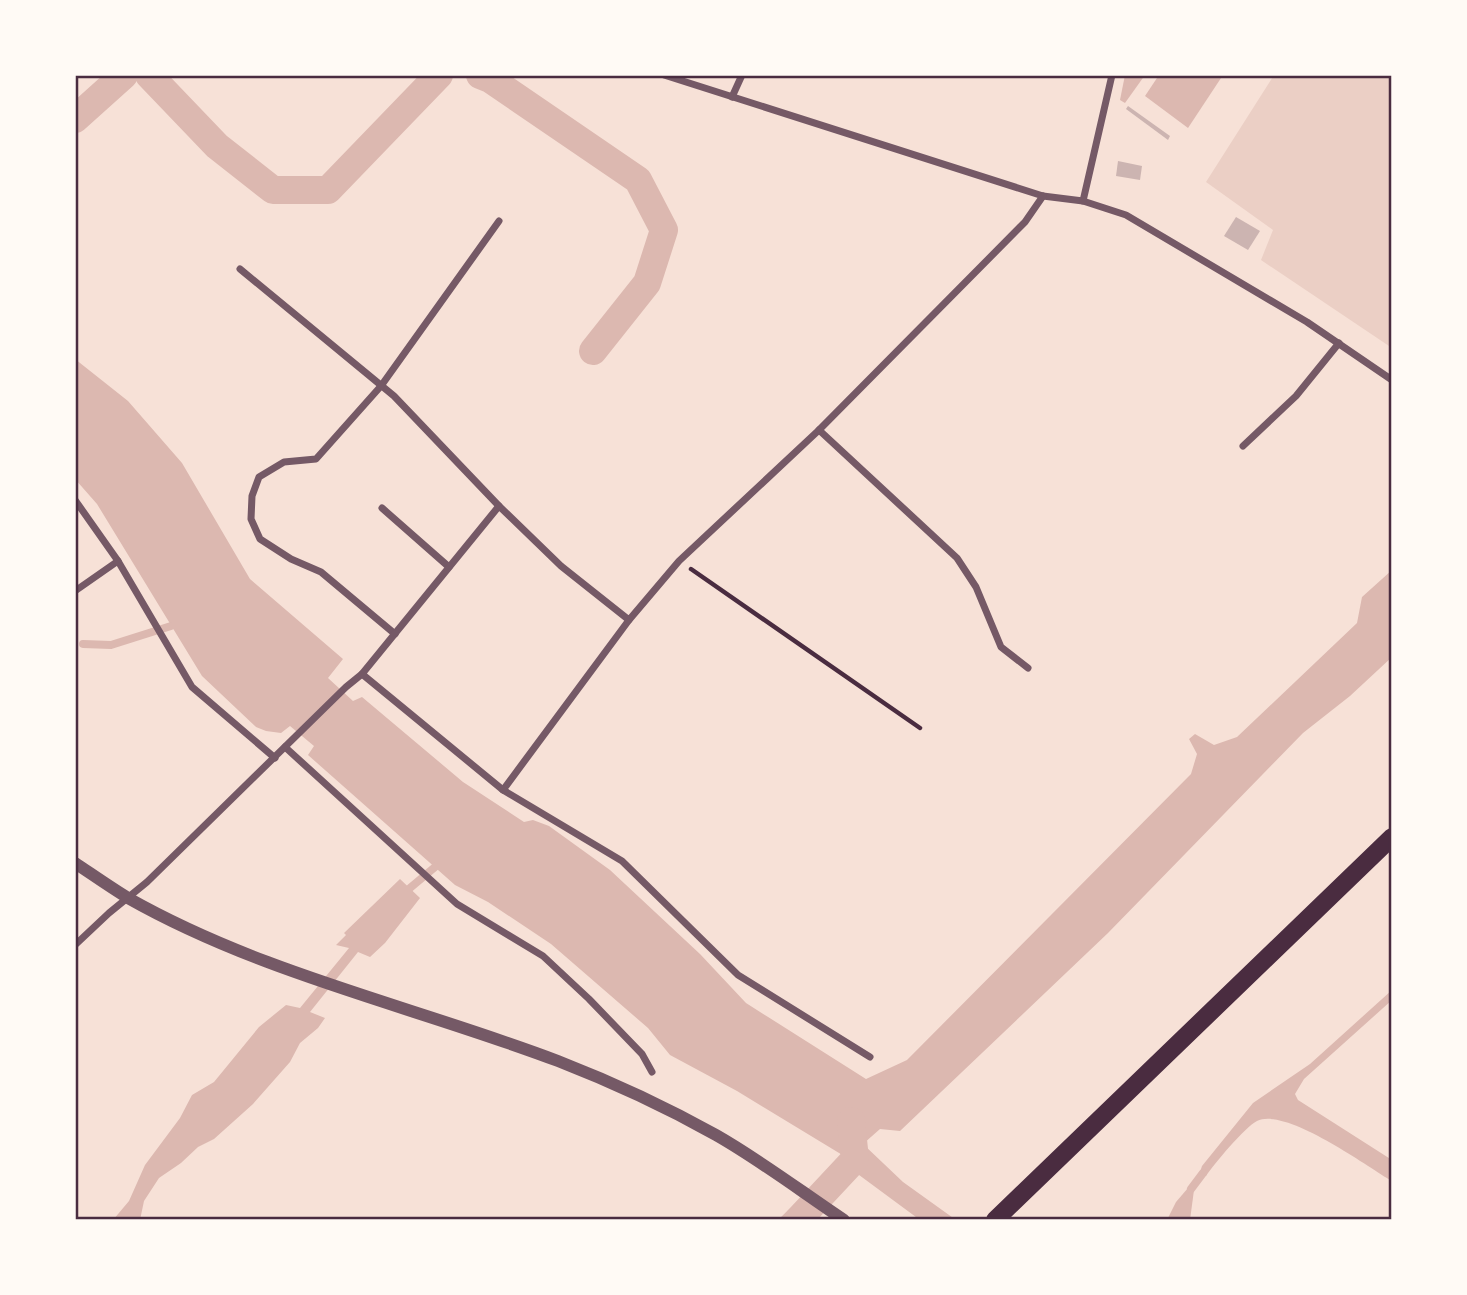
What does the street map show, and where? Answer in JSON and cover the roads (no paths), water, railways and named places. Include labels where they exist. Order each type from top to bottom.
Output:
[{"type":"main road","points":[[995,1220],[1392,837]]},
{"type":"street","points":[[664,75],[1043,196],[1083,201],[1126,215],[1307,322],[1392,380]]},
{"type":"street","points":[[732,97],[742,75]]},
{"type":"street","points":[[1083,201],[1112,75]]},
{"type":"street","points":[[503,790],[629,620],[679,561],[819,430],[1025,222],[1043,196]]},
{"type":"street","points":[[395,634],[321,572],[291,559],[260,539],[251,519],[252,496],[259,477],[284,462],[316,459],[380,386],[499,221]]},
{"type":"street","points":[[240,269],[394,396],[499,506],[561,566],[629,620]]},
{"type":"street","points":[[1243,446],[1296,396],[1339,343]]},
{"type":"street","points":[[819,430],[957,558],[976,587],[1001,647],[1028,668]]},
{"type":"street","points":[[75,500],[118,561],[192,687],[275,758]]},
{"type":"street","points":[[75,945],[108,913],[129,898],[362,674],[499,506]]},
{"type":"street","points":[[382,508],[449,567]]},
{"type":"street","points":[[75,592],[118,561]]},
{"type":"street","points":[[362,674],[503,790],[622,861],[738,975],[870,1057]]},
{"type":"street","points":[[285,747],[457,904],[543,956],[642,1054],[652,1072]]},
{"type":"street","points":[[75,863],[129,898],[216,941],[303,974],[548,1057],[638,1095],[718,1136],[844,1220]]},
{"type":"waterway","points":[[75,119],[124,75]]},
{"type":"waterway","points":[[149,75],[217,146],[273,190],[328,190],[439,75]]},
{"type":"waterway","points":[[480,75],[490,79],[638,180],[664,230],[647,283],[593,351]]},
{"type":"waterway","points":[[83,644],[111,645],[171,626]]},
{"type":"waterway","points":[[410,888],[435,867]]},
{"type":"waterway","points":[[798,1220],[855,1159],[851,1121]]},
{"type":"waterway","points":[[1191,1189],[1203,1173]]}]
